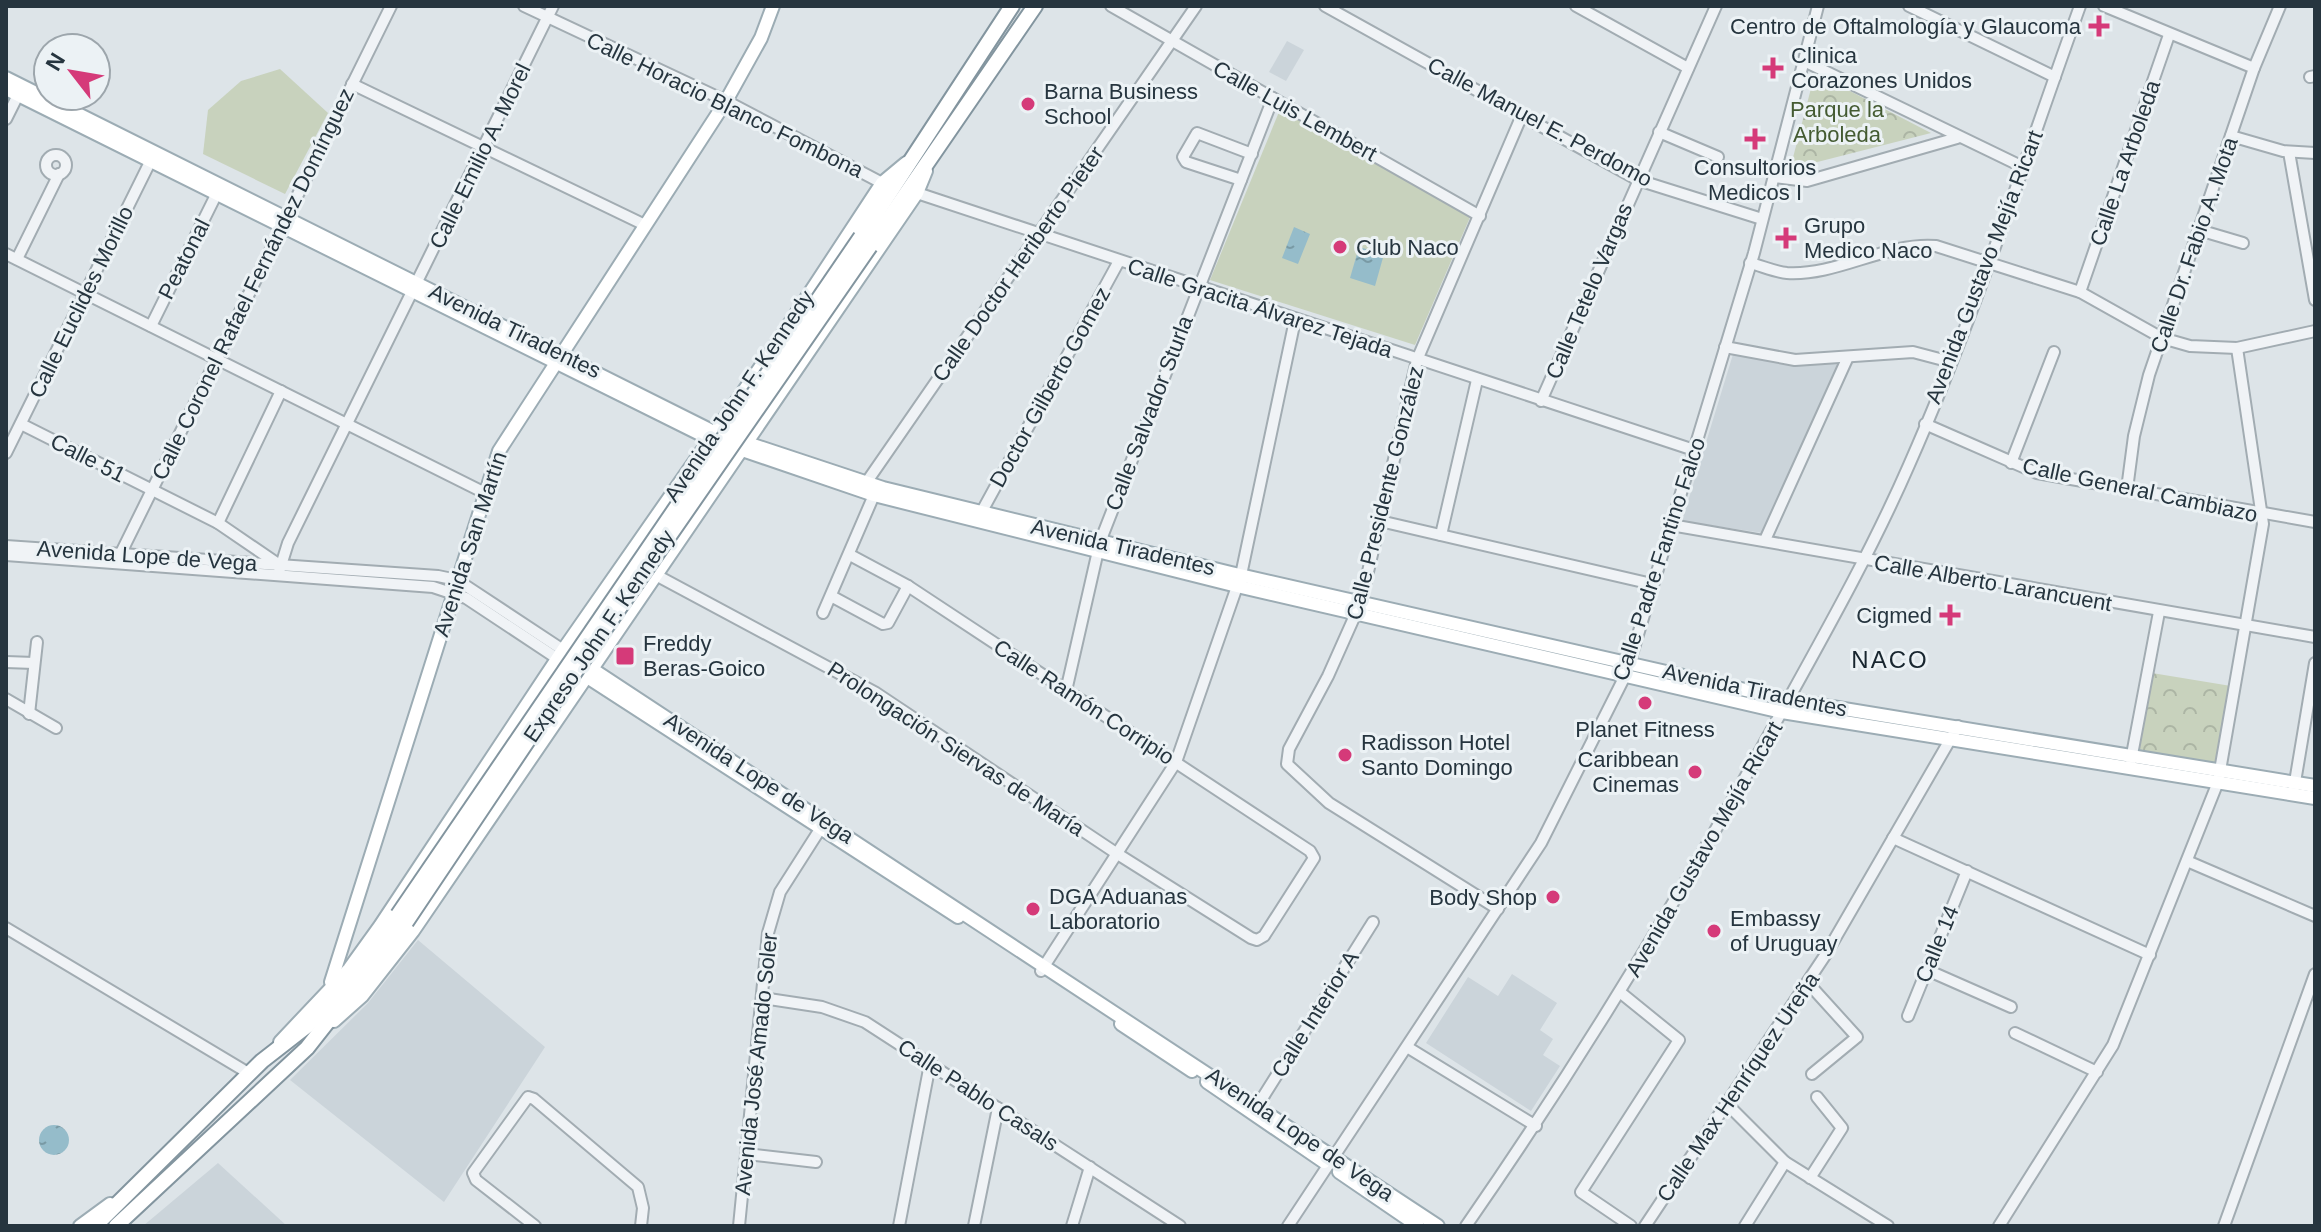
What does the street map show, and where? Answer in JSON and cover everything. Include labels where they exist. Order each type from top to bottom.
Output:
[{"type":"highway","name":"Expreso John F. Kennedy","points":[[865,242],[908,161],[1012,6]]},
{"type":"highway","name":"Expreso John F. Kennedy","points":[[116,1226],[326,1028],[551,706],[865,242],[931,159],[1035,6]]},
{"type":"highway","name":"Expreso John F. Kennedy","points":[[95,1226],[262,1061],[307,1026],[402,919]]},
{"type":"main road","name":"Avenida San Martín","points":[[323,997],[346,943],[499,451],[557,356],[726,101],[761,38],[773,6]]},
{"type":"main road","name":"Avenida Tiradentes","points":[[6,78],[15,90],[557,356],[712,436],[866,483],[1099,547]]},
{"type":"main road","name":"Avenida Tiradentes","points":[[154,156],[217,193],[284,222]]},
{"type":"main road","name":"Avenida John F. Kennedy","points":[[326,1028],[362,996],[413,931],[917,193],[931,159]]},
{"type":"main road","name":"Avenida John F. Kennedy","points":[[262,1061],[323,997],[380,926],[561,654],[773,349],[882,183],[908,161]]},
{"type":"main road","points":[[773,349],[769,362],[741,403],[740,409],[745,417],[756,417],[788,372],[797,366]]},
{"type":"main road","name":"Avenida Tiradentes","points":[[743,445],[874,495],[1359,608],[1628,669],[1789,700],[1958,726],[2131,764]]},
{"type":"main road","points":[[663,508],[674,501],[703,459],[716,458],[719,471],[692,508],[689,525]]},
{"type":"main road","points":[[615,576],[613,589],[587,629],[590,643],[597,645],[604,641],[631,600],[642,592]]},
{"type":"main road","name":"Avenida Lope de Vega","points":[[561,654],[1258,1105],[1418,1226]]},
{"type":"main road","name":"Avenida Tiradentes","points":[[1628,669],[1782,712],[1951,740],[2294,788],[2315,786]]},
{"type":"main road","points":[[507,735],[518,728],[548,686],[560,685],[565,691],[563,699],[537,737],[535,752]]},
{"type":"main road","name":"Avenida Tiradentes","points":[[2294,788],[2315,798]]},
{"type":"main road","name":"Avenida Lope de Vega","points":[[1044,968],[1331,1162],[1438,1226]]},
{"type":"main road","points":[[80,1226],[126,1193]]},
{"type":"street","name":"Calle Coronel Rafael Fernández Domínguez","points":[[117,559],[391,6]]},
{"type":"street","name":"Calle Horacio Blanco Fombona","points":[[524,6],[726,101],[882,183]]},
{"type":"street","name":"Calle Emilio A. Morel","points":[[279,570],[553,6]]},
{"type":"street","name":"Calle Luis Lembert","points":[[1111,6],[1171,43],[1480,216]]},
{"type":"street","name":"Calle Doctor Heriberto Pieter","points":[[866,483],[1196,6]]},
{"type":"street","name":"Calle Manuel E. Perdomo","points":[[1325,6],[1638,180],[1762,219]]},
{"type":"street","points":[[1576,6],[1593,10],[1688,68]]},
{"type":"street","name":"Calle Tetelo Vargas","points":[[1541,401],[1716,6]]},
{"type":"street","name":"Calle Padre Fantino Falco","points":[[1288,1226],[1541,843],[1628,669],[1775,177],[1818,6]]},
{"type":"street","points":[[1909,6],[2055,77]]},
{"type":"street","name":"Avenida Gustavo Mejía Ricart","points":[[1466,1226],[1536,1126],[1621,993],[1735,800],[1864,560],[1951,362],[2080,6]]},
{"type":"street","points":[[2104,6],[2254,68]]},
{"type":"street","name":"Calle Dr. Fabio A. Mota","points":[[2127,489],[2140,405],[2254,68],[2280,6]]},
{"type":"street","name":"Calle La Arboleda","points":[[2080,292],[2169,35]]},
{"type":"street","points":[[1804,61],[1957,138],[2023,167]]},
{"type":"street","points":[[352,84],[645,225]]},
{"type":"street","points":[[6,119],[15,90]]},
{"type":"street","name":"Calle Salvador Sturla","points":[[1066,691],[1099,547],[1197,287],[1273,98]]},
{"type":"street","name":"Calle Presidente González","points":[[1498,909],[1329,803],[1287,764],[1289,749],[1359,608],[1417,360],[1522,115]]},
{"type":"street","points":[[1659,132],[1718,157]]},
{"type":"street","points":[[1241,180],[1186,162],[1183,157],[1197,133],[1252,154]]},
{"type":"street","points":[[2231,136],[2289,152],[2315,153]]},
{"type":"street","points":[[1775,177],[1807,181],[1957,138]]},
{"type":"street","points":[[2289,152],[2315,300]]},
{"type":"street","name":"Calle Euclides Morillo","points":[[6,453],[154,156]]},
{"type":"street","points":[[17,259],[59,174]]},
{"type":"street","name":"Peatonal","points":[[151,326],[217,193]]},
{"type":"street","name":"Calle Gracita Álvarez Tejada","points":[[917,193],[1694,450]]},
{"type":"street","points":[[2199,230],[2243,243]]},
{"type":"street","points":[[1750,263],[1788,273],[1809,271],[1914,244],[1936,246],[2080,292],[2162,338],[2190,346],[2237,348],[2315,331]]},
{"type":"street","points":[[6,254],[485,493]]},
{"type":"street","name":"Doctor Gilberto Gomez","points":[[981,513],[1119,261]]},
{"type":"street","points":[[1044,968],[1176,762],[1239,580],[1295,320]]},
{"type":"street","points":[[1725,347],[1795,360],[1847,359],[1913,352],[1951,362]]},
{"type":"street","points":[[1999,1226],[2113,1045],[2219,776],[2247,625],[2263,515],[2237,348]]},
{"type":"street","points":[[2011,463],[2054,352]]},
{"type":"street","points":[[1765,540],[1847,359]]},
{"type":"street","points":[[1441,535],[1477,380]]},
{"type":"street","points":[[218,523],[281,391]]},
{"type":"street","name":"Calle 51","points":[[21,424],[218,523],[279,570]]},
{"type":"street","name":"Calle General Cambiazo","points":[[1925,424],[2037,473],[2315,522]]},
{"type":"street","points":[[823,613],[874,495]]},
{"type":"street","points":[[1380,521],[1652,584]]},
{"type":"street","name":"Calle Alberto Larancuent","points":[[1671,525],[2315,637]]},
{"type":"street","name":"Avenida Lope de Vega","points":[[6,546],[117,559]]},
{"type":"street","name":"Avenida Lope de Vega","points":[[6,555],[438,576],[561,654]]},
{"type":"street","name":"Calle Ramón Corripio","points":[[850,555],[908,586],[1313,856],[1264,936],[1257,940],[1251,938]]},
{"type":"street","name":"Prolongación Siervas de María","points":[[654,574],[876,693],[1116,853],[1251,938]]},
{"type":"street","points":[[831,596],[883,624],[888,623],[908,586]]},
{"type":"street","points":[[2131,764],[2159,612]]},
{"type":"street","points":[[29,714],[37,642]]},
{"type":"street","points":[[6,662],[34,663]]},
{"type":"street","points":[[2294,788],[2315,663]]},
{"type":"street","points":[[6,699],[56,728]]},
{"type":"street","name":"Calle Max Henríquez Ureña","points":[[1645,1226],[1808,983],[1958,726]]},
{"type":"street","name":"Avenida José Amado Soler","points":[[739,1226],[772,915],[780,892],[822,825]]},
{"type":"street","points":[[1893,838],[2150,955]]},
{"type":"street","points":[[2187,861],[2315,916]]},
{"type":"street","name":"Calle 14","points":[[1908,1016],[1967,871]]},
{"type":"street","name":"Calle Interior A","points":[[1258,1105],[1373,922]]},
{"type":"street","points":[[6,928],[250,1074]]},
{"type":"street","points":[[1927,970],[2011,1007]]},
{"type":"street","points":[[2224,1226],[2315,974]]},
{"type":"street","points":[[1808,983],[1857,1037],[1812,1074]]},
{"type":"street","points":[[1621,993],[1679,1040],[1581,1192],[1631,1226]]},
{"type":"street","name":"Calle Pablo Casals","points":[[762,998],[844,1013],[865,1022],[1180,1226]]},
{"type":"street","points":[[2015,1033],[2097,1072]]},
{"type":"street","points":[[1407,1047],[1536,1126]]},
{"type":"street","points":[[899,1226],[930,1064]]},
{"type":"street","points":[[535,1226],[476,1180],[473,1173],[528,1097],[546,1108],[630,1179],[641,1197],[641,1226]]},
{"type":"street","points":[[1810,1178],[1842,1128],[1817,1097]]},
{"type":"street","points":[[1728,1105],[1785,1162],[1888,1226]]},
{"type":"street","points":[[974,1226],[998,1108]]},
{"type":"street","points":[[747,1154],[816,1162]]},
{"type":"street","points":[[1745,1226],[1785,1162]]},
{"type":"street","points":[[1072,1226],[1090,1167]]},
{"type":"shaded area","points":[[1287,41],[1304,50],[1286,81],[1269,72]]},
{"type":"shaded area","points":[[1734,351],[1794,365],[1840,363],[1763,533],[1682,521]]},
{"type":"shaded area","points":[[418,940],[545,1047],[444,1202],[290,1080],[368,1003]]},
{"type":"shaded area","points":[[1512,974],[1557,1003],[1540,1030],[1553,1039],[1543,1055],[1560,1066],[1531,1111],[1426,1043],[1468,977],[1498,996]]},
{"type":"shaded area","points":[[218,1163],[287,1226],[143,1226]]},
{"type":"green space","points":[[280,69],[328,113],[285,194],[203,154],[208,110],[241,81]]},
{"type":"green space","name":"Parque la Arboleda","points":[[1815,73],[1931,133],[1790,169]]},
{"type":"green space","name":"Club Naco","points":[[1281,107],[1471,215],[1415,345],[1210,280]]},
{"type":"green space","points":[[2152,673],[2231,686],[2217,768],[2138,752]]},
{"type":"water","points":[[1294,227],[1310,234],[1298,264],[1282,258]]},
{"type":"water","points":[[1359,247],[1384,254],[1375,286],[1350,278]]},
{"type":"water","points":[[54,1125],[65,1129],[69,1140],[65,1151],[54,1155],[43,1151],[39,1140],[43,1129]]},
{"type":"place","name":"Centro de Oftalmología y Glaucoma","points":[[2099,26]]},
{"type":"place","name":"Clinica Corazones Unidos","points":[[1773,68]]},
{"type":"place","name":"Barna Business School","points":[[1028,104]]},
{"type":"place","name":"Consultorios Medicos I","points":[[1755,139]]},
{"type":"place","name":"Grupo Medico Naco","points":[[1786,238]]},
{"type":"place","name":"Club Naco","points":[[1340,247]]},
{"type":"place","name":"Cigmed","points":[[1950,615]]},
{"type":"place","name":"Freddy Beras-Goico","points":[[625,656]]},
{"type":"place","name":"Planet Fitness","points":[[1645,703]]},
{"type":"place","name":"Radisson Hotel Santo Domingo","points":[[1345,755]]},
{"type":"place","name":"Caribbean Cinemas","points":[[1695,772]]},
{"type":"place","name":"Body Shop","points":[[1553,897]]},
{"type":"place","name":"DGA Aduanas Laboratorio","points":[[1033,909]]},
{"type":"place","name":"Embassy of Uruguay","points":[[1714,931]]},
{"type":"district","name":"NACO","points":[[1890,659]]}]
